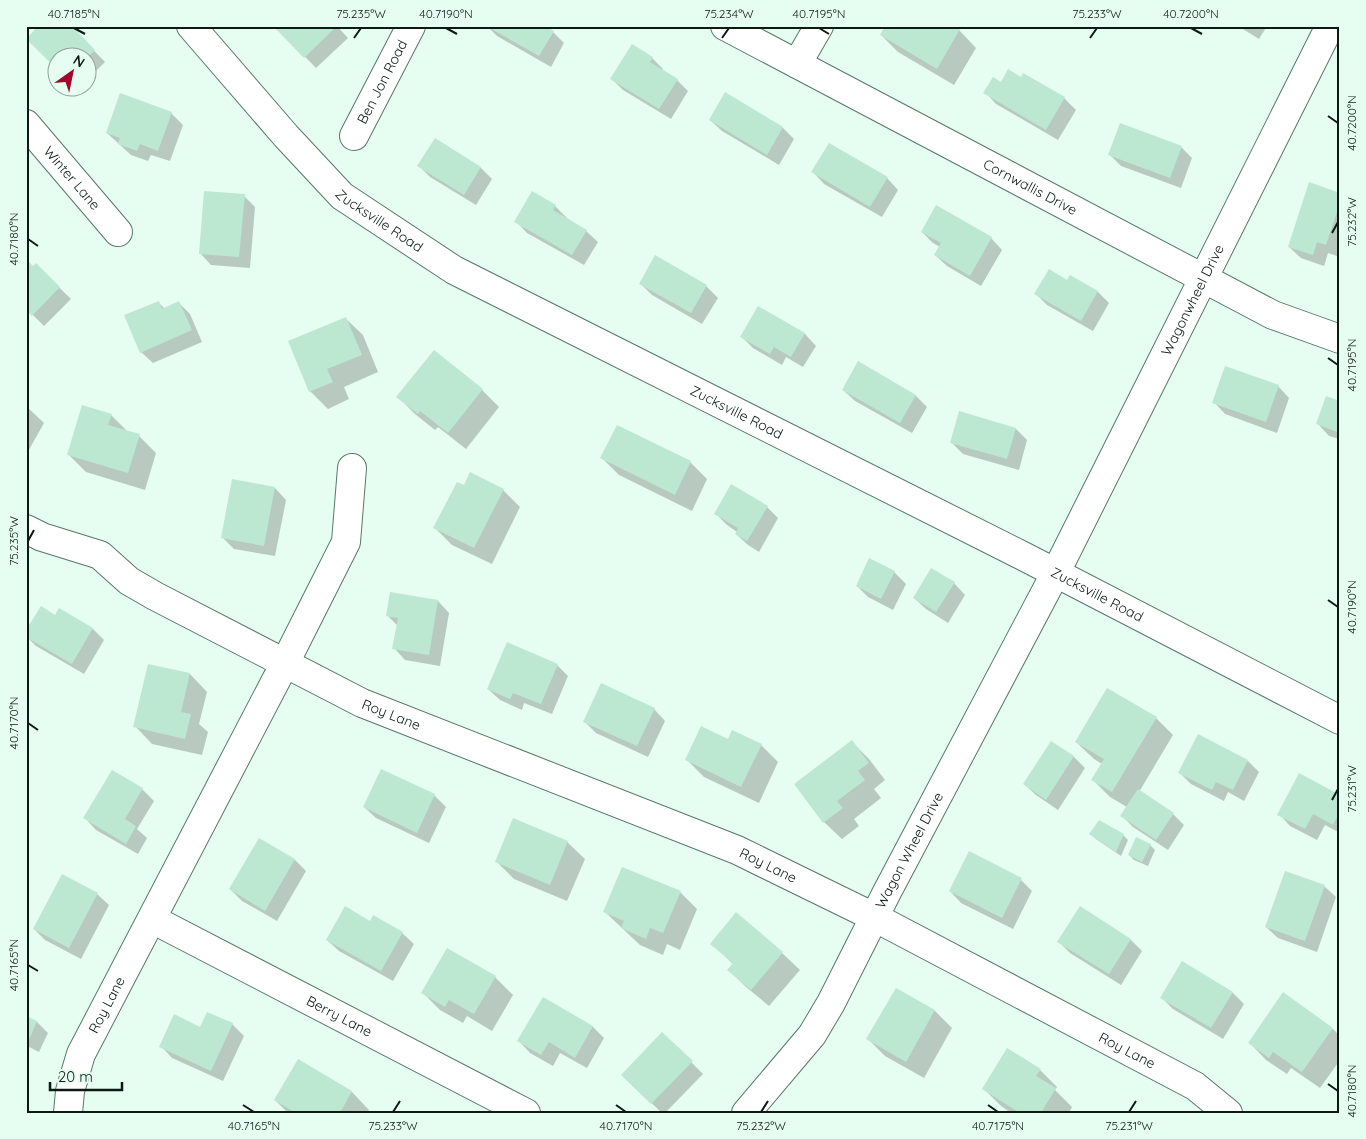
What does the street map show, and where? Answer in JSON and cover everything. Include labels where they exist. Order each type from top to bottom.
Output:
[{"type":"street","name":"Zucksville Road","points":[[191,26],[286,136],[342,196],[454,270],[1022,556],[1340,720]]},
{"type":"street","name":"Ben Jon Road","points":[[354,136],[411,26]]},
{"type":"street","name":"Cornwallis Drive","points":[[726,26],[1273,315],[1340,339]]},
{"type":"street","points":[[797,64],[819,26]]},
{"type":"street","name":"Wagonwheel Drive","points":[[1055,574],[1330,26]]},
{"type":"street","name":"Winter Lane","points":[[26,124],[118,232]]},
{"type":"street","points":[[285,664],[346,542],[352,468]]},
{"type":"street","name":"Roy Lane","points":[[26,529],[42,537],[100,555],[129,581],[155,596],[362,703],[736,850],[874,917],[1195,1086],[1228,1113]]},
{"type":"street","name":"Wagon Wheel Drive","points":[[746,1113],[800,1049],[820,1022],[1055,574]]},
{"type":"street","name":"Roy Lane","points":[[68,1113],[70,1091],[81,1054],[285,664]]},
{"type":"street","name":"Berry Lane","points":[[152,919],[526,1113]]},
{"type":"building","points":[[38,26],[72,26],[93,48],[48,48],[48,60],[26,39]]},
{"type":"building","points":[[273,26],[337,26],[304,58]]},
{"type":"building","points":[[486,26],[545,26],[554,31],[539,56]]},
{"type":"building","points":[[885,26],[954,26],[960,29],[937,69],[880,35]]},
{"type":"building","points":[[632,44],[653,57],[650,62],[678,79],[659,109],[610,79]]},
{"type":"building","points":[[1008,69],[1021,77],[1023,73],[1065,97],[1046,130],[983,93],[993,77],[1001,82]]},
{"type":"building","points":[[725,92],[783,127],[767,155],[709,120]]},
{"type":"building","points":[[120,93],[172,112],[158,151],[140,144],[137,151],[118,144],[120,138],[106,133]]},
{"type":"building","points":[[1120,123],[1182,146],[1170,178],[1108,155]]},
{"type":"building","points":[[435,138],[481,167],[464,195],[417,166]]},
{"type":"building","points":[[829,143],[888,177],[870,207],[811,172]]},
{"type":"building","points":[[1309,182],[1340,193],[1340,203],[1326,245],[1317,242],[1313,255],[1288,247]]},
{"type":"building","points":[[204,191],[245,194],[239,257],[199,254]]},
{"type":"building","points":[[532,191],[556,205],[553,210],[587,230],[572,255],[514,222]]},
{"type":"building","points":[[936,205],[992,237],[970,276],[934,255],[941,243],[921,232]]},
{"type":"building","points":[[655,255],[707,285],[691,313],[639,284]]},
{"type":"building","points":[[26,259],[33,266],[36,263],[60,287],[32,316],[26,310]]},
{"type":"building","points":[[1049,269],[1067,280],[1070,275],[1098,291],[1081,321],[1034,294]]},
{"type":"building","points":[[159,301],[162,309],[179,301],[192,330],[140,353],[124,315]]},
{"type":"building","points":[[758,306],[805,333],[791,357],[774,347],[770,354],[740,337]]},
{"type":"building","points":[[346,317],[362,355],[327,369],[333,382],[309,392],[288,341]]},
{"type":"building","points":[[434,350],[483,389],[448,433],[420,411],[418,414],[396,397]]},
{"type":"building","points":[[858,361],[916,395],[900,423],[842,390]]},
{"type":"building","points":[[1225,366],[1279,385],[1266,422],[1212,403]]},
{"type":"building","points":[[1326,396],[1340,401],[1340,433],[1316,424]]},
{"type":"building","points":[[82,405],[112,414],[108,425],[140,434],[128,473],[67,455]]},
{"type":"building","points":[[959,411],[1016,428],[1007,459],[950,443]]},
{"type":"building","points":[[617,425],[691,461],[675,495],[600,458]]},
{"type":"building","points":[[470,472],[504,489],[474,548],[433,528],[457,482],[464,485]]},
{"type":"building","points":[[232,479],[275,487],[264,546],[221,538]]},
{"type":"building","points":[[731,484],[768,506],[747,541],[735,534],[738,528],[714,514]]},
{"type":"building","points":[[869,558],[895,571],[881,599],[856,586]]},
{"type":"building","points":[[931,568],[955,582],[936,612],[913,598]]},
{"type":"building","points":[[390,592],[438,600],[429,655],[392,649],[398,618],[386,616]]},
{"type":"building","points":[[41,606],[55,615],[59,608],[93,628],[72,664],[26,637],[26,630]]},
{"type":"building","points":[[507,642],[558,664],[541,704],[513,693],[510,699],[487,689]]},
{"type":"building","points":[[148,664],[190,673],[181,712],[191,714],[185,739],[133,727]]},
{"type":"building","points":[[601,683],[655,708],[637,746],[583,722]]},
{"type":"building","points":[[1107,688],[1157,717],[1112,792],[1091,780],[1104,759],[1075,742]]},
{"type":"building","points":[[701,726],[728,739],[732,730],[762,744],[741,787],[685,760]]},
{"type":"building","points":[[1198,734],[1248,760],[1233,790],[1216,782],[1212,790],[1178,773]]},
{"type":"building","points":[[852,740],[869,763],[858,771],[865,780],[837,801],[843,808],[823,823],[794,784]]},
{"type":"building","points":[[1051,741],[1074,756],[1046,800],[1023,784]]},
{"type":"building","points":[[381,769],[435,794],[417,833],[363,807]]},
{"type":"building","points":[[112,770],[143,788],[125,819],[136,826],[126,844],[83,818]]},
{"type":"building","points":[[1299,773],[1340,795],[1340,811],[1333,825],[1313,814],[1305,829],[1277,815]]},
{"type":"building","points":[[1138,789],[1174,813],[1156,840],[1120,816]]},
{"type":"building","points":[[513,818],[568,841],[550,885],[495,862]]},
{"type":"building","points":[[1099,820],[1124,834],[1116,852],[1089,834]]},
{"type":"building","points":[[1136,837],[1151,844],[1142,862],[1128,855]]},
{"type":"building","points":[[259,838],[295,859],[265,911],[229,889]]},
{"type":"building","points":[[969,851],[1022,878],[1002,918],[949,891]]},
{"type":"building","points":[[622,867],[681,891],[663,933],[650,928],[646,939],[621,928],[624,921],[603,912]]},
{"type":"building","points":[[1285,871],[1325,885],[1305,941],[1265,927]]},
{"type":"building","points":[[62,874],[98,893],[69,948],[33,929]]},
{"type":"building","points":[[345,906],[370,921],[373,915],[403,932],[381,971],[326,940]]},
{"type":"building","points":[[1080,906],[1131,939],[1109,974],[1057,942]]},
{"type":"building","points":[[736,912],[783,952],[751,990],[727,970],[733,963],[710,944]]},
{"type":"building","points":[[447,948],[496,976],[474,1014],[449,1000],[445,1007],[421,993]]},
{"type":"building","points":[[1182,961],[1233,992],[1211,1028],[1160,998]]},
{"type":"building","points":[[896,988],[935,1010],[906,1062],[866,1039]]},
{"type":"building","points":[[1283,992],[1333,1028],[1302,1072],[1273,1052],[1269,1058],[1248,1043]]},
{"type":"building","points":[[543,997],[593,1026],[575,1058],[549,1042],[541,1055],[517,1041]]},
{"type":"building","points":[[207,1012],[233,1023],[211,1071],[159,1047],[174,1014],[200,1027]]},
{"type":"building","points":[[26,1016],[37,1021],[28,1042],[26,1041]]},
{"type":"building","points":[[662,1032],[693,1061],[651,1104],[621,1075]]},
{"type":"building","points":[[1007,1048],[1041,1069],[1036,1076],[1056,1088],[1041,1113],[1020,1113],[982,1089]]},
{"type":"building","points":[[298,1059],[352,1091],[340,1113],[296,1113],[274,1100]]}]
